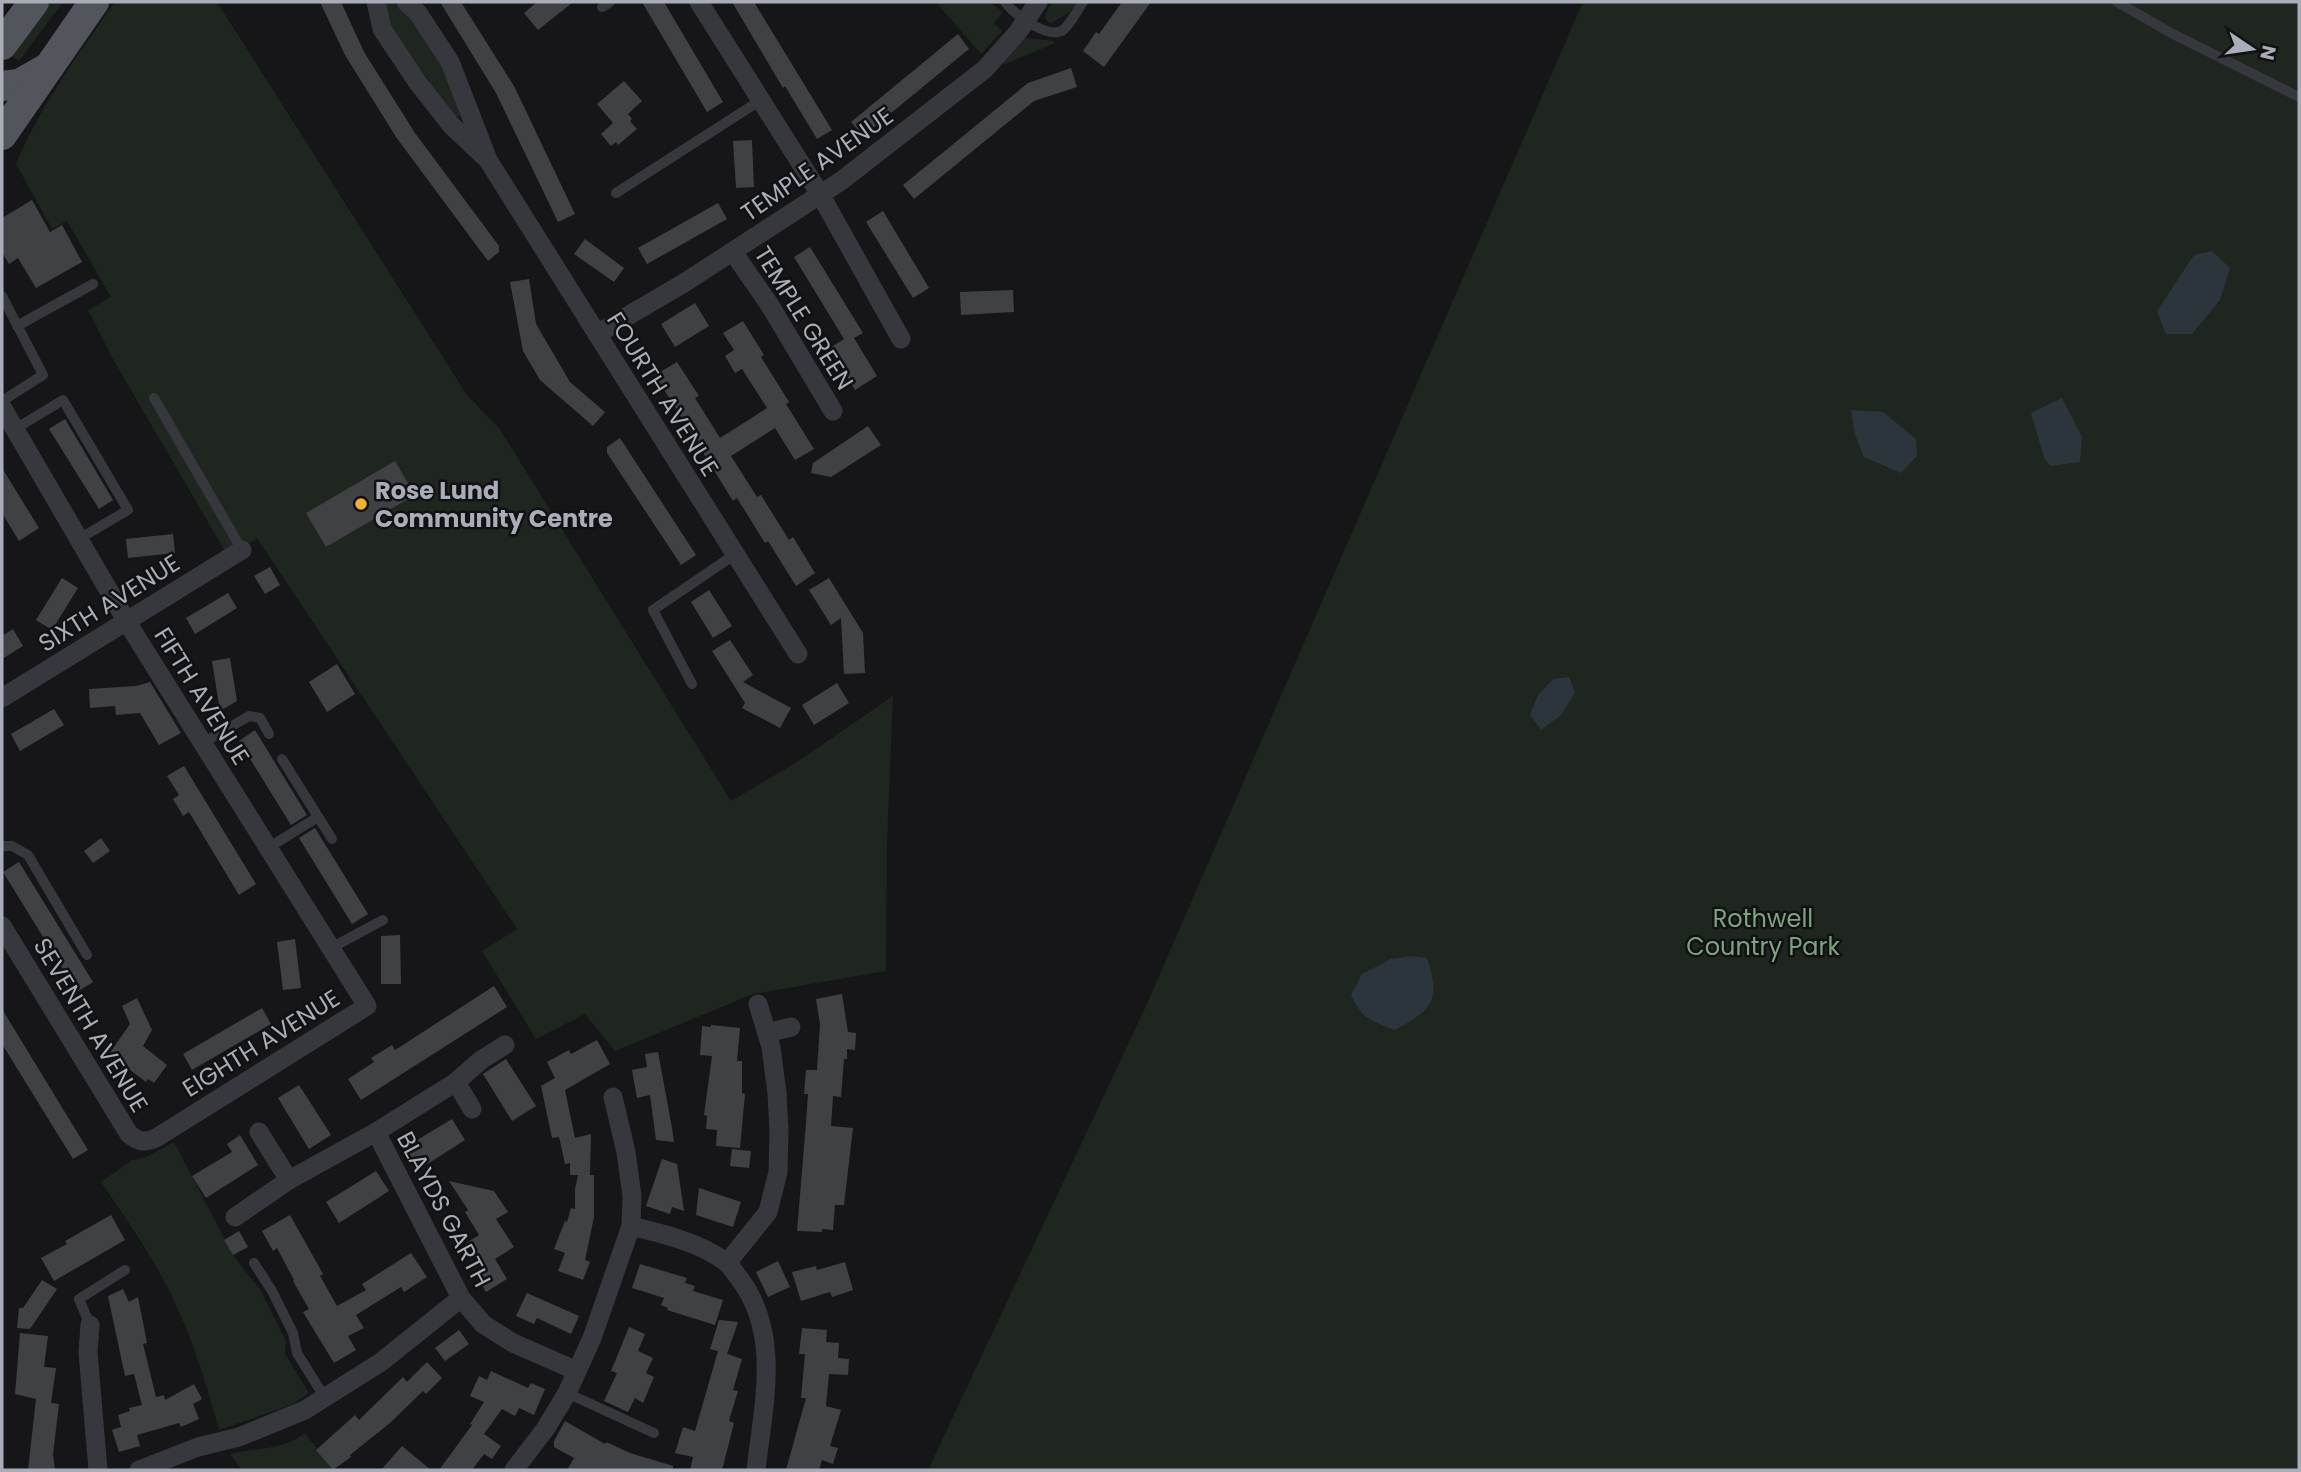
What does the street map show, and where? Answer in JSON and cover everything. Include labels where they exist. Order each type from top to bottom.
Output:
[{"type":"main road","points":[[2,45],[34,2]]},
{"type":"main road","points":[[2,135],[94,2]]},
{"type":"main road","points":[[2,86],[19,84],[49,67]]},
{"type":"street","name":"FOURTH AVENUE","points":[[376,2],[383,29],[418,83],[451,125],[488,160]]},
{"type":"street","name":"FOURTH AVENUE","points":[[406,2],[418,13],[450,62],[488,160],[798,653]]},
{"type":"street","points":[[699,2],[820,194],[901,339]]},
{"type":"street","name":"TEMPLE AVENUE","points":[[597,334],[733,252],[841,181],[985,69],[1038,2]]},
{"type":"street","name":"TEMPLE GREEN","points":[[733,252],[769,304],[833,411]]},
{"type":"street","name":"FIFTH AVENUE","points":[[2,407],[127,622],[367,1006]]},
{"type":"street","name":"SIXTH AVENUE","points":[[2,698],[242,550]]},
{"type":"street","name":"SEVENTH AVENUE","points":[[2,926],[129,1135],[137,1141],[145,1142]]},
{"type":"street","points":[[727,1263],[768,1212],[778,1172],[777,1093],[767,1033],[758,1004]]},
{"type":"street","name":"EIGHTH AVENUE","points":[[145,1142],[156,1138],[367,1006]]},
{"type":"street","points":[[767,1033],[791,1027]]},
{"type":"street","name":"BLAYDS GARTH","points":[[235,1217],[289,1180],[376,1132],[456,1082],[481,1060],[505,1045]]},
{"type":"street","points":[[456,1082],[472,1109]]},
{"type":"street","points":[[514,1470],[546,1428],[567,1393],[592,1338],[631,1226],[632,1196],[626,1152],[612,1097]]},
{"type":"street","points":[[259,1132],[289,1180]]},
{"type":"street","name":"BLAYDS GARTH","points":[[376,1132],[461,1298],[483,1324],[493,1331],[513,1343],[577,1371]]},
{"type":"street","points":[[631,1226],[694,1245],[727,1263],[748,1290],[761,1318],[766,1348],[766,1380],[756,1470]]},
{"type":"street","points":[[139,1470],[198,1447],[276,1424],[326,1398],[381,1362],[461,1298]]},
{"type":"street","points":[[90,1325],[88,1352],[98,1470]]},
{"type":"lane","points":[[1005,2],[1026,20],[1049,32],[1065,28],[1083,2]]},
{"type":"lane","points":[[2117,2],[2173,34],[2299,97]]},
{"type":"lane","points":[[616,193],[761,100]]},
{"type":"lane","points":[[17,326],[93,284]]},
{"type":"lane","points":[[2,296],[43,375],[2,401]]},
{"type":"lane","points":[[154,398],[242,550]]},
{"type":"lane","points":[[15,429],[63,400],[128,510],[79,539]]},
{"type":"lane","points":[[692,684],[653,610],[734,555]]},
{"type":"lane","points":[[203,743],[249,716],[260,718],[269,734]]},
{"type":"lane","points":[[282,758],[332,839]]},
{"type":"lane","points":[[268,848],[318,817]]},
{"type":"lane","points":[[2,846],[12,846],[28,855],[87,955]]},
{"type":"lane","points":[[331,948],[383,920]]},
{"type":"lane","points":[[254,1263],[288,1322],[297,1353],[326,1398]]},
{"type":"lane","points":[[90,1325],[79,1299],[124,1270]]},
{"type":"lane","points":[[567,1393],[654,1433]]},
{"type":"green space","points":[[49,2],[63,2],[19,61],[9,54]]},
{"type":"green space","points":[[115,2],[217,2],[467,395],[499,428],[731,801],[794,764],[893,696],[887,842],[886,971],[753,994],[615,1051],[585,1014],[536,1039],[482,951],[517,929],[257,538],[229,558],[114,361],[88,310],[111,297],[67,221],[52,229],[16,164],[49,101]]},
{"type":"green space","points":[[381,2],[393,2],[413,20],[446,70],[461,115],[459,118],[451,112],[388,24]]},
{"type":"green space","points":[[936,2],[990,2],[1003,12],[994,23],[1002,31],[981,54]]},
{"type":"green space","points":[[1052,2],[1077,2],[1070,12],[1051,23],[1045,15]]},
{"type":"green space","name":"Rothwell Country Park","points":[[1583,2],[2299,2],[2299,1470],[928,1470],[1146,1006]]},
{"type":"green space","points":[[1026,38],[1055,43],[1003,65],[1006,57]]},
{"type":"green space","points":[[174,1142],[233,1255],[261,1291],[286,1341],[285,1354],[309,1393],[291,1405],[219,1430],[180,1313],[148,1253],[101,1182],[132,1160],[146,1157]]},
{"type":"green space","points":[[305,1433],[333,1470],[242,1470],[230,1454],[278,1446]]},
{"type":"shaded area","points":[[2212,251],[2230,268],[2220,300],[2192,334],[2166,334],[2157,311],[2194,255]]},
{"type":"shaded area","points":[[2062,398],[2082,437],[2080,462],[2050,466],[2044,457],[2031,413]]},
{"type":"shaded area","points":[[1851,410],[1883,412],[1916,439],[1917,456],[1901,473],[1864,457],[1855,435]]},
{"type":"shaded area","points":[[1569,677],[1575,692],[1561,715],[1541,730],[1530,714],[1538,695],[1553,679]]},
{"type":"shaded area","points":[[1411,956],[1427,958],[1433,994],[1425,1010],[1395,1030],[1368,1018],[1351,995],[1362,974],[1391,959]]},
{"type":"building","points":[[320,2],[341,2],[364,52],[415,133],[499,246],[499,252],[488,261],[396,137],[345,55]]},
{"type":"building","points":[[440,2],[461,2],[514,86],[575,214],[558,222],[496,93]]},
{"type":"building","points":[[537,2],[573,2],[538,30],[524,13]]},
{"type":"building","points":[[642,2],[664,2],[723,102],[707,112]]},
{"type":"building","points":[[732,2],[754,2],[832,130],[817,139]]},
{"type":"building","points":[[1122,2],[1151,2],[1104,67],[1083,51]]},
{"type":"building","points":[[958,34],[969,49],[863,136],[851,122]]},
{"type":"building","points":[[1071,68],[1077,87],[1034,101],[914,199],[903,185],[1028,83]]},
{"type":"building","points":[[624,81],[642,101],[628,114],[637,129],[618,145],[616,142],[611,146],[601,134],[613,123],[597,104]]},
{"type":"building","points":[[752,140],[754,187],[736,188],[733,141]]},
{"type":"building","points":[[32,200],[50,232],[62,225],[82,262],[36,288],[18,258],[9,264],[2,252],[2,218]]},
{"type":"building","points":[[718,203],[727,219],[647,264],[638,248]]},
{"type":"building","points":[[883,211],[929,288],[913,298],[866,222]]},
{"type":"building","points":[[585,239],[624,268],[614,282],[574,254]]},
{"type":"building","points":[[810,247],[863,333],[854,338],[877,376],[855,390],[830,348],[844,339],[794,257]]},
{"type":"building","points":[[529,279],[536,324],[570,382],[605,412],[593,426],[540,380],[523,351],[510,282]]},
{"type":"building","points":[[1013,290],[1014,312],[961,315],[960,292]]},
{"type":"building","points":[[695,303],[709,326],[675,347],[661,324]]},
{"type":"building","points":[[743,321],[764,355],[761,357],[789,402],[786,404],[814,449],[795,460],[775,428],[731,456],[757,497],[761,495],[789,540],[793,537],[815,573],[796,586],[737,498],[733,501],[655,375],[677,362],[699,396],[695,398],[720,438],[767,408],[742,369],[735,373],[725,356],[734,350],[723,333]]},
{"type":"building","points":[[65,419],[113,500],[99,509],[49,429]]},
{"type":"building","points":[[868,426],[881,445],[831,477],[811,473],[813,463]]},
{"type":"building","points":[[620,438],[696,555],[681,565],[607,453],[607,447]]},
{"type":"building","name":"Rose Lund Community Centre","points":[[395,461],[415,495],[326,547],[306,513]]},
{"type":"building","points":[[2,468],[39,528],[19,541],[2,513]]},
{"type":"building","points":[[173,534],[175,553],[128,558],[126,539]]},
{"type":"building","points":[[270,567],[280,585],[265,594],[254,576]]},
{"type":"building","points":[[62,578],[78,588],[52,630],[36,620]]},
{"type":"building","points":[[829,578],[863,633],[865,673],[844,674],[841,618],[831,625],[809,590]]},
{"type":"building","points":[[709,590],[732,626],[713,638],[691,602]]},
{"type":"building","points":[[228,593],[237,608],[195,634],[186,618]]},
{"type":"building","points":[[13,629],[23,646],[2,659],[2,636]]},
{"type":"building","points":[[730,640],[753,675],[743,682],[791,708],[780,728],[742,708],[745,703],[712,651]]},
{"type":"building","points":[[230,658],[237,701],[220,711],[212,661]]},
{"type":"building","points":[[337,664],[355,694],[327,712],[309,682]]},
{"type":"building","points":[[150,682],[181,733],[159,745],[140,713],[116,715],[115,706],[90,708],[89,689],[136,686]]},
{"type":"building","points":[[837,683],[849,703],[814,725],[802,705]]},
{"type":"building","points":[[54,709],[64,725],[20,751],[11,734]]},
{"type":"building","points":[[255,730],[307,815],[291,825],[239,741]]},
{"type":"building","points":[[184,766],[256,884],[239,895],[189,812],[183,816],[173,799],[179,795],[167,776]]},
{"type":"building","points":[[315,828],[368,914],[352,924],[299,838]]},
{"type":"building","points":[[101,838],[110,851],[93,863],[84,851]]},
{"type":"building","points":[[19,862],[93,982],[77,992],[3,872]]},
{"type":"building","points":[[400,935],[401,984],[381,984],[381,936]]},
{"type":"building","points":[[295,939],[301,988],[283,990],[277,942]]},
{"type":"building","points":[[494,986],[507,1007],[361,1100],[348,1079],[374,1062],[371,1058],[392,1045],[395,1050]]},
{"type":"building","points":[[842,994],[848,1032],[856,1033],[855,1050],[847,1049],[847,1059],[844,1059],[841,1097],[833,1096],[831,1126],[853,1128],[844,1205],[835,1205],[833,1230],[797,1231],[808,1094],[804,1094],[806,1070],[817,1070],[820,1024],[816,999]]},
{"type":"building","points":[[137,998],[152,1030],[143,1046],[167,1065],[154,1083],[148,1079],[146,1082],[109,1054],[130,1024],[122,1006]]},
{"type":"building","points":[[262,1008],[271,1024],[192,1070],[183,1054]]},
{"type":"building","points":[[2,1009],[88,1150],[73,1159],[2,1044]]},
{"type":"building","points":[[702,1026],[740,1028],[737,1061],[742,1061],[742,1093],[745,1094],[740,1148],[716,1146],[717,1130],[706,1129],[707,1116],[704,1115],[712,1056],[700,1055]]},
{"type":"building","points":[[597,1040],[610,1064],[565,1090],[575,1138],[591,1134],[590,1175],[594,1175],[594,1217],[585,1260],[590,1262],[583,1280],[558,1271],[565,1253],[554,1249],[571,1208],[575,1209],[578,1175],[570,1175],[570,1163],[565,1164],[559,1137],[552,1138],[541,1086],[555,1078],[547,1062],[569,1050],[571,1054]]},
{"type":"building","points":[[658,1052],[674,1142],[656,1140],[650,1095],[637,1098],[632,1070],[647,1067],[645,1054]]},
{"type":"building","points":[[506,1059],[536,1106],[512,1121],[483,1074]]},
{"type":"building","points":[[299,1085],[331,1135],[309,1149],[278,1098]]},
{"type":"building","points":[[452,1119],[465,1140],[418,1170],[404,1148]]},
{"type":"building","points":[[240,1135],[258,1165],[206,1198],[192,1176],[232,1152],[227,1144]]},
{"type":"building","points":[[732,1149],[751,1151],[749,1168],[730,1166]]},
{"type":"building","points":[[662,1159],[677,1164],[684,1211],[672,1207],[670,1214],[646,1206]]},
{"type":"building","points":[[376,1171],[389,1191],[339,1223],[326,1202]]},
{"type":"building","points":[[449,1181],[494,1191],[508,1212],[496,1219],[514,1247],[495,1259],[507,1279],[486,1292],[477,1276],[484,1272],[466,1243],[479,1235],[465,1212],[468,1210]]},
{"type":"building","points":[[699,1188],[741,1202],[733,1227],[696,1215]]},
{"type":"building","points":[[111,1215],[125,1240],[54,1281],[41,1258]]},
{"type":"building","points":[[290,1215],[323,1274],[320,1276],[337,1306],[366,1290],[362,1284],[411,1253],[427,1277],[404,1292],[401,1287],[356,1315],[364,1328],[348,1336],[356,1350],[334,1363],[303,1312],[309,1309],[277,1248],[273,1251],[262,1231]]},
{"type":"building","points":[[239,1231],[248,1247],[233,1255],[224,1240]]},
{"type":"building","points":[[778,1261],[790,1287],[768,1297],[756,1272]]},
{"type":"building","points":[[845,1262],[853,1290],[832,1297],[830,1292],[801,1301],[792,1272],[816,1266],[817,1270]]},
{"type":"building","points":[[640,1264],[687,1278],[685,1283],[695,1286],[693,1291],[723,1300],[715,1325],[667,1310],[668,1308],[661,1305],[664,1298],[632,1288]]},
{"type":"building","points":[[42,1280],[57,1289],[30,1329],[17,1328],[19,1308],[23,1308]]},
{"type":"building","points":[[123,1289],[129,1302],[138,1297],[147,1343],[143,1344],[156,1397],[164,1395],[165,1400],[194,1384],[202,1399],[193,1404],[199,1419],[181,1427],[179,1423],[137,1435],[140,1446],[119,1452],[112,1430],[121,1427],[118,1415],[130,1411],[129,1408],[142,1405],[134,1374],[125,1376],[108,1296]]},
{"type":"building","points":[[527,1293],[579,1316],[571,1334],[537,1318],[534,1324],[516,1316]]},
{"type":"building","points":[[719,1320],[738,1322],[727,1354],[742,1359],[733,1390],[738,1391],[729,1421],[734,1423],[722,1470],[690,1470],[693,1457],[675,1453],[683,1427],[695,1431],[718,1351],[710,1349]]},
{"type":"building","points":[[629,1327],[645,1334],[638,1351],[653,1358],[646,1373],[654,1377],[643,1403],[635,1398],[628,1412],[604,1401],[617,1373],[611,1371]]},
{"type":"building","points":[[802,1328],[827,1330],[826,1342],[839,1343],[838,1358],[849,1359],[848,1375],[829,1374],[826,1406],[841,1410],[830,1446],[838,1448],[833,1464],[822,1460],[819,1470],[786,1470],[806,1398],[801,1398],[805,1354],[799,1354]]},
{"type":"building","points":[[459,1330],[469,1344],[445,1361],[435,1348]]},
{"type":"building","points":[[20,1333],[48,1336],[44,1367],[56,1368],[51,1403],[59,1404],[53,1454],[55,1470],[28,1470],[36,1399],[15,1394]]},
{"type":"building","points":[[427,1362],[442,1378],[426,1394],[423,1391],[390,1423],[333,1470],[316,1450],[355,1415],[359,1420],[403,1377],[407,1382]]},
{"type":"building","points":[[491,1371],[528,1388],[531,1383],[545,1389],[534,1415],[519,1408],[515,1416],[502,1409],[484,1434],[501,1446],[492,1459],[484,1454],[472,1470],[439,1470],[472,1425],[470,1424],[484,1402],[470,1396],[479,1376],[487,1380]]},
{"type":"building","points":[[565,1421],[605,1444],[606,1442],[630,1453],[673,1466],[673,1470],[567,1470],[574,1458],[554,1447],[554,1441]]},
{"type":"building","points":[[402,1446],[431,1470],[381,1470]]},
{"type":"place","name":"Rose Lund Community Centre","points":[[361,504]]}]
